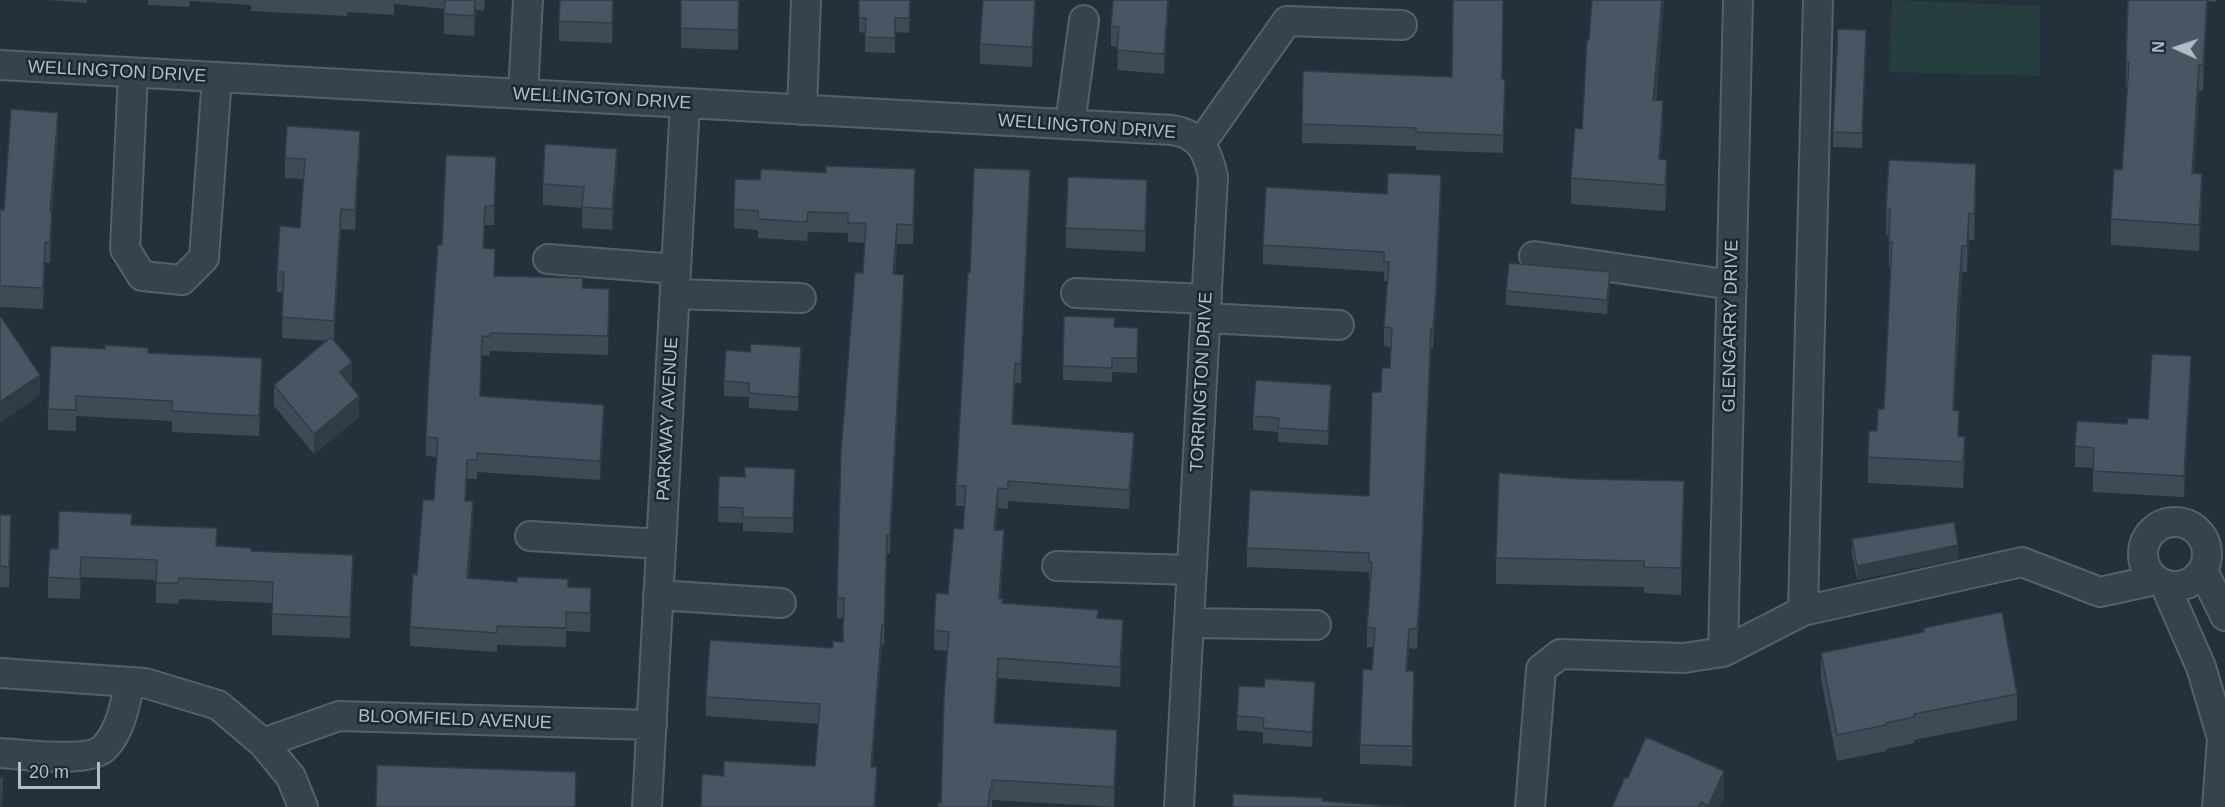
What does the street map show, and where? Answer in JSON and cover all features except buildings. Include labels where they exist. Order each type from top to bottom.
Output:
[{"type":"street","points":[[523,94],[528,0]]},
{"type":"street","points":[[802,110],[806,0]]},
{"type":"street","name":"GLENGARRY DRIVE","points":[[1724,652],[1738,0]]},
{"type":"street","points":[[1803,611],[1818,0]]},
{"type":"street","points":[[1070,124],[1084,20]]},
{"type":"street","points":[[1201,143],[1287,21],[1402,26]]},
{"type":"street","name":"WELLINGTON DRIVE","points":[[0,65],[1172,130],[1189,135],[1201,143]]},
{"type":"street","points":[[133,73],[125,249],[142,276],[182,280],[204,258],[217,77]]},
{"type":"street","name":"PARKWAY AVENUE","points":[[647,807],[685,103]]},
{"type":"street","name":"TORRINGTON DRIVE","points":[[1179,807],[1213,177],[1206,150],[1201,143]]},
{"type":"street","points":[[1533,256],[1732,285]]},
{"type":"street","points":[[548,259],[675,281],[801,298]]},
{"type":"street","points":[[1076,293],[1339,325]]},
{"type":"street","points":[[2217,807],[2222,738],[2201,667],[2160,582],[2148,572],[2143,562],[2145,541],[2159,525],[2169,522],[2189,524],[2198,531],[2204,540],[2207,561],[2225,616]]},
{"type":"street","points":[[530,536],[661,544]]},
{"type":"street","points":[[1530,807],[1540,669],[1560,654],[1684,658],[1724,652],[1803,611],[2022,562],[2100,592],[2160,582],[2175,586],[2186,585],[2196,579],[2214,577]]},
{"type":"street","points":[[1057,566],[1192,570]]},
{"type":"street","points":[[658,595],[781,603]]},
{"type":"street","points":[[1189,623],[1316,625]]},
{"type":"street","points":[[0,673],[145,683],[218,705],[263,743],[291,777],[303,807]]},
{"type":"street","points":[[0,753],[55,757],[88,755],[104,748],[122,715],[130,682]]},
{"type":"street","name":"BLOOMFIELD AVENUE","points":[[263,743],[339,716],[652,726]]},
{"type":"green space","points":[[1892,0],[2040,6],[2040,76],[1889,72]]}]
